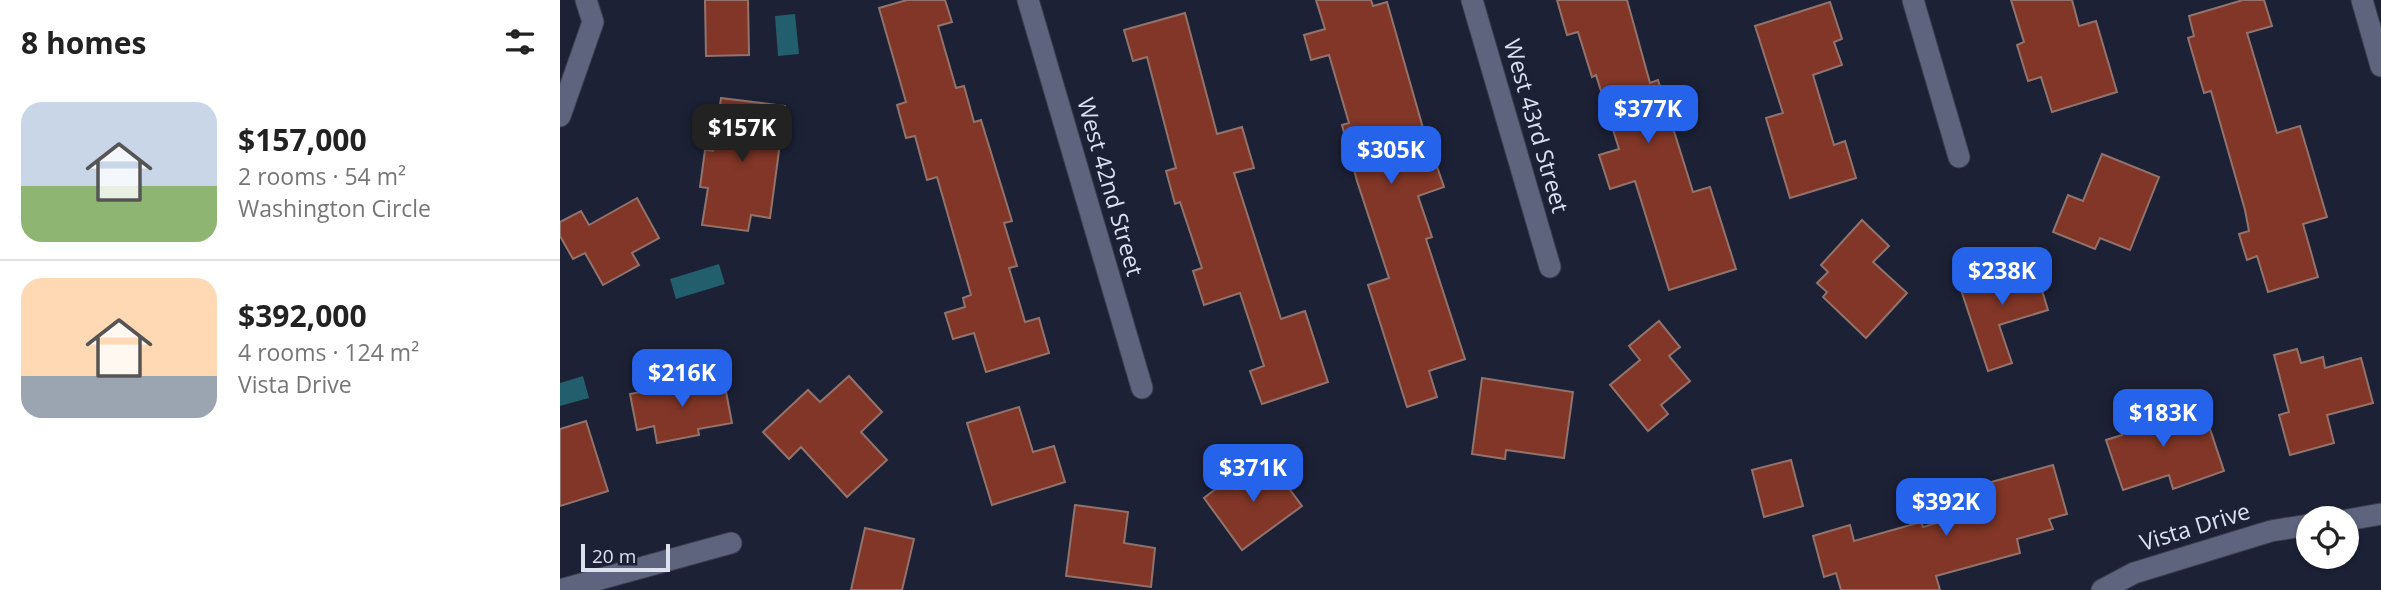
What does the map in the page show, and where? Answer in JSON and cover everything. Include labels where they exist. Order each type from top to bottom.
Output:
[{"type":"street","points":[[560,116],[593,22],[586,0]]},
{"type":"street","name":"West 42nd Street","points":[[1028,0],[1142,388]]},
{"type":"street","name":"West 43rd Street","points":[[1472,0],[1550,267]]},
{"type":"street","points":[[1913,0],[1959,157]]},
{"type":"street","points":[[2362,0],[2381,66]]},
{"type":"street","points":[[2359,518],[2381,514]]},
{"type":"street","name":"Vista Drive","points":[[2102,590],[2134,573],[2271,531],[2296,527]]},
{"type":"street","points":[[560,590],[731,542]]},
{"type":"shaded area","points":[[795,14],[799,54],[778,56],[775,16]]},
{"type":"shaded area","points":[[719,264],[725,284],[676,299],[670,279]]},
{"type":"shaded area","points":[[583,376],[589,398],[560,406],[560,383]]},
{"type":"building","points":[[705,0],[748,0],[749,55],[706,56]]},
{"type":"building","points":[[907,0],[945,0],[952,22],[938,26],[956,88],[964,86],[974,122],[981,120],[1012,221],[1004,223],[1017,266],[1009,268],[1025,322],[1039,318],[1049,353],[986,372],[974,333],[953,339],[945,313],[965,307],[963,298],[971,295],[937,177],[927,180],[915,136],[906,138],[897,105],[906,102],[879,8]]},
{"type":"building","points":[[1316,0],[1371,0],[1373,6],[1387,2],[1431,156],[1433,155],[1444,187],[1418,196],[1432,237],[1426,239],[1465,359],[1429,371],[1437,397],[1407,407],[1368,285],[1389,278],[1357,181],[1342,125],[1349,123],[1329,55],[1311,60],[1304,35],[1325,29]]},
{"type":"building","points":[[1557,0],[1627,0],[1650,83],[1658,80],[1693,192],[1710,187],[1736,269],[1669,290],[1635,181],[1610,189],[1599,155],[1619,149],[1596,75],[1592,77],[1578,32],[1567,35]]},
{"type":"building","points":[[2011,0],[2072,0],[2079,26],[2096,21],[2117,92],[2052,112],[2041,77],[2028,81],[2017,45],[2024,42]]},
{"type":"building","points":[[2243,0],[2264,0],[2272,26],[2247,33],[2277,133],[2300,126],[2327,217],[2303,224],[2318,277],[2268,292],[2257,256],[2247,260],[2239,234],[2249,231],[2245,210],[2211,91],[2204,93],[2188,38],[2194,36],[2189,16]]},
{"type":"building","points":[[1830,2],[1842,39],[1834,42],[1842,65],[1813,75],[1834,145],[1845,141],[1856,178],[1790,198],[1766,118],[1783,113],[1755,26]]},
{"type":"building","points":[[1185,13],[1217,134],[1242,127],[1254,168],[1234,173],[1281,319],[1305,311],[1328,382],[1262,404],[1250,371],[1264,366],[1240,293],[1204,305],[1193,271],[1202,268],[1180,202],[1175,204],[1166,171],[1176,168],[1147,57],[1133,61],[1124,30]]},
{"type":"building","points":[[721,98],[785,106],[770,218],[751,215],[748,231],[702,225],[708,188],[700,187],[705,150],[713,151]]},
{"type":"building","points":[[2102,154],[2159,177],[2130,250],[2100,238],[2095,249],[2053,232],[2068,195],[2083,201]]},
{"type":"building","points":[[637,198],[659,238],[632,253],[639,265],[603,285],[585,253],[573,259],[560,236],[560,222],[581,211],[589,225]]},
{"type":"building","points":[[1862,220],[1889,246],[1873,262],[1907,293],[1866,338],[1823,297],[1827,292],[1817,283],[1828,272],[1821,265]]},
{"type":"building","points":[[2033,261],[2048,310],[1999,325],[2012,363],[1988,371],[1959,284]]},
{"type":"building","points":[[1659,321],[1680,347],[1669,356],[1690,381],[1661,405],[1668,414],[1648,431],[1610,385],[1640,360],[1629,346]]},
{"type":"building","points":[[2297,349],[2301,363],[2323,357],[2325,368],[2361,358],[2373,403],[2327,415],[2334,443],[2290,455],[2279,415],[2289,412],[2274,355]]},
{"type":"building","points":[[723,376],[732,423],[698,429],[699,435],[657,443],[654,426],[637,430],[630,394]]},
{"type":"building","points":[[849,376],[882,412],[861,432],[887,460],[847,497],[801,447],[789,459],[763,432],[808,390],[820,402]]},
{"type":"building","points":[[1482,378],[1573,392],[1564,458],[1506,450],[1505,459],[1472,454]]},
{"type":"building","points":[[2179,400],[2189,429],[2208,423],[2224,471],[2173,489],[2169,475],[2123,490],[2106,440],[2122,435],[2117,421]]},
{"type":"building","points":[[1019,407],[1033,452],[1054,446],[1065,482],[992,505],[967,423]]},
{"type":"building","points":[[586,421],[608,491],[560,506],[560,429]]},
{"type":"building","points":[[1268,460],[1302,506],[1242,550],[1204,498],[1226,481],[1231,488]]},
{"type":"building","points":[[1791,460],[1803,506],[1764,517],[1752,470]]},
{"type":"building","points":[[2053,465],[2067,514],[2049,519],[2053,529],[2017,539],[2020,553],[1936,576],[1940,590],[1841,590],[1836,573],[1824,577],[1813,536],[1850,525],[1854,541],[1921,522],[1923,527],[1974,512],[1969,493],[1985,488],[1984,484]]},
{"type":"building","points":[[1075,505],[1128,512],[1124,543],[1155,548],[1151,587],[1066,576]]},
{"type":"building","points":[[865,528],[914,539],[902,590],[851,590]]}]
